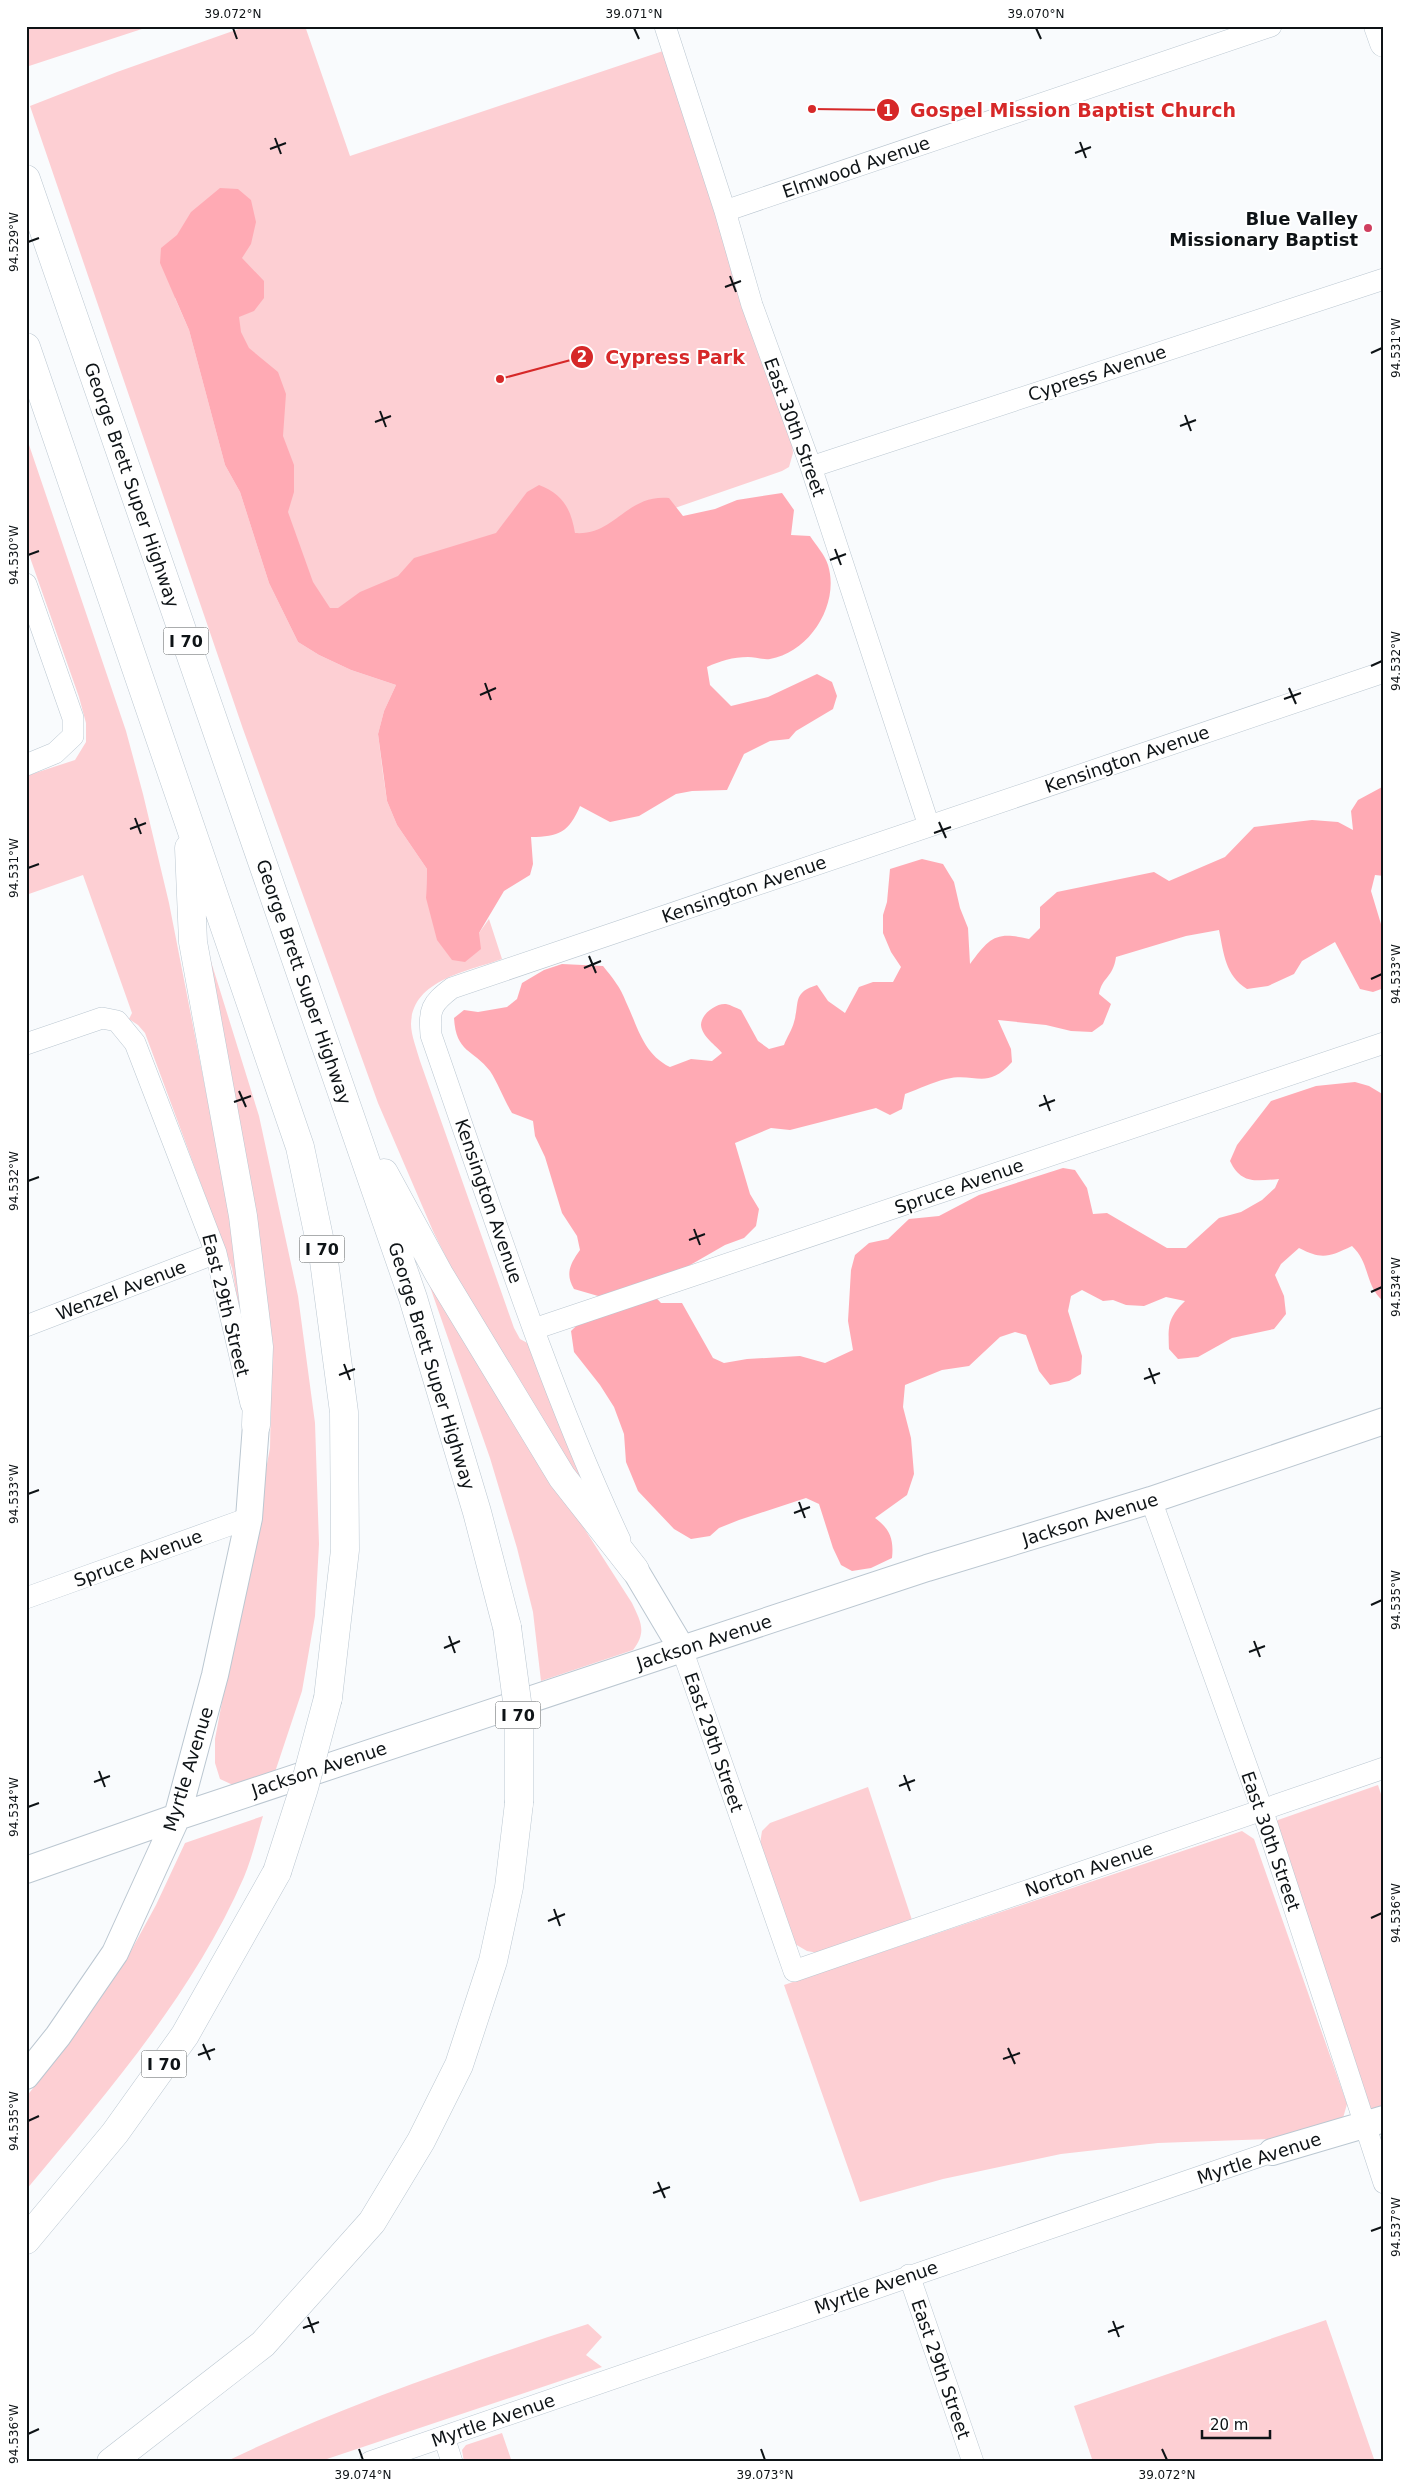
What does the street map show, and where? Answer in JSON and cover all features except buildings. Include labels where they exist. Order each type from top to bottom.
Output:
[{"type":"main road","points":[[1378,26],[1384,43]]},
{"type":"main road","name":"George Brett Super Highway","points":[[26,180],[416,1308],[478,1512],[507,1627],[519,1716],[519,1803],[509,1887],[493,1961],[458,2065],[421,2141],[372,2222],[264,2344],[112,2462]]},
{"type":"main road","name":"I 70","points":[[26,347],[300,1147],[324,1261],[344,1421],[345,1550],[328,1698],[304,1788],[277,1872],[185,2035],[114,2133],[26,2240]]},
{"type":"main road","points":[[188,818],[193,942],[243,1216],[259,1347],[256,1425]]},
{"type":"main road","points":[[346,1103],[439,1274],[562,1477],[635,1570]]},
{"type":"street","name":"East 30th Street","points":[[666,26],[725,211],[752,305],[811,467],[929,826]]},
{"type":"street","name":"Elmwood Avenue","points":[[725,211],[1271,26]]},
{"type":"street","name":"Cypress Avenue","points":[[811,467],[1384,279]]},
{"type":"street","points":[[26,584],[73,718],[73,736],[55,753],[26,765]]},
{"type":"street","name":"Kensington Avenue","points":[[534,1329],[431,1034],[430,1014],[436,1000],[452,988],[1384,672]]},
{"type":"street","name":"East 29th Street","points":[[26,1044],[102,1018],[118,1021],[135,1043],[216,1253],[256,1425],[249,1518]]},
{"type":"street","name":"Spruce Avenue","points":[[534,1329],[1384,1044]]},
{"type":"street","name":"Wenzel Avenue","points":[[26,1326],[216,1253]]},
{"type":"street","name":"East 29th Street","points":[[534,1329],[604,1504],[635,1570],[682,1649],[794,1971]]},
{"type":"street","name":"Jackson Avenue","points":[[26,1870],[177,1817],[682,1649],[927,1568],[1151,1500],[1384,1421]]},
{"type":"street","name":"East 30th Street","points":[[1151,1500],[1374,2122],[1384,2183]]},
{"type":"street","name":"Spruce Avenue","points":[[26,1598],[249,1518]]},
{"type":"street","name":"Myrtle Avenue","points":[[26,2076],[58,2036],[115,1953],[177,1817],[215,1675],[249,1518]]},
{"type":"street","name":"Norton Avenue","points":[[794,1971],[1384,1768]]},
{"type":"street","name":"Myrtle Avenue","points":[[370,2462],[1272,2152],[1374,2122]]},
{"type":"street","name":"East 29th Street","points":[[909,2276],[973,2462]]},
{"type":"street","points":[[444,2437],[452,2462]]},
{"type":"shaded area","points":[[26,26],[151,26],[26,67]]},
{"type":"shaded area","points":[[247,26],[305,26],[350,156],[666,50],[791,436],[793,453],[789,467],[782,471],[481,575],[331,658],[177,235],[175,298],[189,330],[225,465],[240,492],[269,583],[298,642],[319,655],[351,670],[396,685],[384,711],[378,734],[387,801],[397,825],[427,869],[426,898],[479,933],[489,919],[502,959],[459,973],[432,987],[421,997],[414,1009],[411,1024],[412,1033],[420,1061],[514,1328],[520,1339],[531,1345],[593,1498],[574,1477],[479,1324],[433,1231],[378,1103],[243,729],[30,106],[117,72]]},
{"type":"shaded area","points":[[220,188],[238,189],[251,200],[256,222],[251,244],[242,258],[264,281],[264,298],[254,311],[239,317],[241,332],[249,348],[278,372],[286,394],[283,436],[294,465],[294,492],[288,512],[313,582],[330,608],[338,608],[360,592],[398,576],[414,558],[496,533],[527,492],[539,485],[554,493],[564,503],[571,517],[575,533],[589,532],[601,528],[631,508],[654,498],[669,498],[683,516],[715,509],[737,500],[782,493],[794,510],[791,535],[810,536],[827,561],[831,580],[830,595],[825,610],[818,624],[798,647],[784,655],[770,659],[737,658],[707,667],[710,685],[731,706],[768,697],[817,674],[832,682],[837,696],[833,709],[796,731],[789,739],[770,741],[744,754],[727,790],[692,791],[676,794],[639,816],[610,822],[580,806],[572,822],[562,831],[549,836],[531,837],[533,864],[530,875],[504,891],[479,933],[481,949],[465,962],[452,960],[437,940],[426,898],[427,869],[397,825],[387,801],[378,734],[384,711],[396,685],[351,670],[319,655],[298,642],[269,583],[240,492],[225,465],[189,330],[160,263],[161,248],[177,235],[191,212]]},
{"type":"shaded area","points":[[26,436],[126,731],[143,794],[169,903],[224,1184],[245,1299],[243,1331],[232,1268],[145,1033],[129,1019],[132,1013],[83,875],[26,895],[26,776],[75,760],[86,742],[86,723],[79,697],[26,546]]},
{"type":"shaded area","points":[[1384,786],[1384,876],[1375,875],[1371,891],[1384,934],[1384,988],[1373,992],[1360,989],[1335,942],[1302,961],[1294,974],[1268,986],[1247,989],[1230,971],[1224,956],[1219,930],[1186,936],[1116,957],[1115,964],[1102,984],[1099,994],[1111,1004],[1103,1024],[1092,1032],[1071,1031],[1046,1025],[998,1020],[1011,1049],[1012,1062],[995,1076],[980,1079],[956,1077],[931,1084],[905,1094],[902,1109],[890,1115],[876,1108],[790,1130],[771,1128],[735,1143],[750,1194],[759,1209],[756,1226],[744,1238],[725,1245],[685,1268],[643,1284],[661,1303],[682,1303],[713,1358],[724,1363],[747,1359],[800,1356],[825,1363],[853,1350],[848,1321],[851,1270],[855,1255],[869,1243],[888,1239],[909,1219],[939,1216],[979,1195],[1063,1168],[1075,1170],[1087,1188],[1093,1214],[1107,1213],[1167,1248],[1186,1248],[1219,1218],[1241,1212],[1262,1200],[1275,1188],[1279,1179],[1256,1180],[1244,1177],[1239,1174],[1230,1161],[1237,1145],[1271,1101],[1316,1086],[1355,1082],[1369,1086],[1384,1095],[1384,1302],[1373,1289],[1362,1260],[1352,1246],[1326,1256],[1320,1256],[1299,1248],[1281,1264],[1275,1275],[1284,1296],[1286,1314],[1274,1329],[1232,1338],[1198,1357],[1178,1359],[1169,1349],[1169,1328],[1172,1317],[1185,1301],[1166,1297],[1144,1306],[1126,1305],[1113,1300],[1103,1301],[1082,1290],[1071,1296],[1068,1311],[1082,1356],[1081,1374],[1069,1381],[1050,1385],[1039,1371],[1026,1335],[1015,1332],[1000,1337],[969,1366],[942,1370],[905,1385],[903,1407],[911,1438],[914,1474],[907,1495],[875,1518],[890,1535],[892,1558],[871,1568],[852,1571],[841,1565],[833,1548],[819,1504],[806,1498],[739,1520],[719,1528],[710,1536],[691,1539],[674,1529],[638,1491],[626,1462],[624,1434],[614,1407],[600,1385],[574,1352],[571,1331],[605,1298],[574,1289],[571,1284],[570,1269],[580,1250],[577,1236],[562,1213],[545,1157],[535,1136],[533,1121],[512,1113],[490,1071],[466,1049],[458,1038],[454,1018],[464,1010],[478,1012],[507,1007],[517,999],[522,983],[544,970],[562,964],[603,966],[622,992],[647,1047],[661,1062],[670,1067],[691,1059],[712,1061],[722,1053],[704,1033],[701,1025],[706,1013],[722,1004],[728,1004],[741,1010],[758,1041],[769,1049],[784,1045],[793,1025],[798,999],[809,988],[817,985],[828,1001],[845,1013],[859,987],[873,982],[893,982],[901,967],[891,952],[883,933],[883,915],[887,902],[890,869],[922,859],[943,864],[954,882],[960,908],[968,928],[970,964],[983,948],[995,938],[1009,936],[1029,939],[1040,928],[1040,907],[1057,892],[1154,872],[1169,881],[1225,857],[1254,827],[1312,820],[1338,822],[1353,830],[1351,811],[1358,800]]},
{"type":"shaded area","points":[[209,955],[259,1116],[298,1296],[315,1423],[319,1544],[315,1616],[302,1691],[275,1772],[233,1785],[220,1779],[215,1763],[215,1739],[270,1448],[272,1350]]},
{"type":"shaded area","points":[[415,1244],[489,1380],[632,1603],[641,1627],[640,1638],[633,1650],[541,1681],[533,1612],[517,1548],[490,1458]]},
{"type":"shaded area","points":[[1378,1785],[1384,1803],[1384,2106],[1371,2111],[1273,1826],[1278,1820]]},
{"type":"shaded area","points":[[868,1787],[912,1920],[818,1953],[807,1951],[795,1944],[760,1844],[762,1831],[770,1823]]},
{"type":"shaded area","points":[[263,1816],[244,1877],[200,1962],[174,2002],[117,2079],[26,2190],[26,2097],[70,2042],[126,1960],[156,1905],[185,1843]]},
{"type":"shaded area","points":[[1242,1831],[1254,1839],[1347,2104],[1343,2118],[1270,2139],[1158,2143],[1061,2154],[943,2179],[860,2202],[784,1985]]},
{"type":"shaded area","points":[[1326,2320],[1374,2459],[1364,2462],[1093,2462],[1074,2406]]},
{"type":"shaded area","points":[[588,2324],[602,2337],[586,2355],[602,2367],[318,2462],[225,2462],[358,2404],[450,2370]]},
{"type":"shaded area","points":[[502,2433],[512,2462],[464,2462],[462,2450],[466,2445]]},
{"type":"place","name":"Gospel Mission Baptist Church","points":[[812,109]]},
{"type":"place","name":"Blue Valley Missionary Baptist","points":[[1368,228]]},
{"type":"place","name":"Cypress Park","points":[[500,379]]}]
